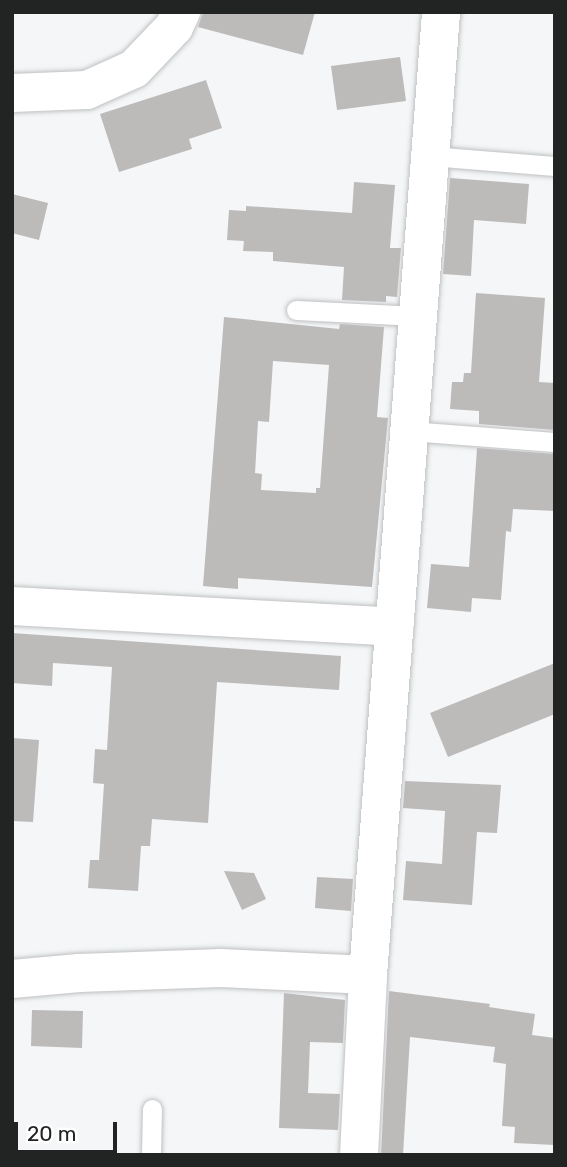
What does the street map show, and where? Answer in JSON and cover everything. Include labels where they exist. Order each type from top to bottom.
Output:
[{"type":"street","points":[[12,93],[87,90],[134,69],[174,27],[181,12]]},
{"type":"street","points":[[359,1155],[368,975],[441,12]]},
{"type":"street","points":[[12,606],[394,627]]},
{"type":"street","points":[[12,979],[79,973],[220,968],[368,975]]},
{"type":"lane","points":[[430,156],[555,166]]},
{"type":"lane","points":[[296,310],[418,316]]},
{"type":"lane","points":[[409,431],[555,442]]},
{"type":"lane","points":[[151,1155],[152,1109]]},
{"type":"building","points":[[203,12],[315,12],[303,55],[198,27]]},
{"type":"building","points":[[400,57],[406,101],[337,110],[331,66]]},
{"type":"building","points":[[206,80],[222,128],[189,139],[192,149],[119,172],[100,114]]},
{"type":"building","points":[[450,178],[529,184],[526,224],[474,220],[471,276],[443,274]]},
{"type":"building","points":[[354,182],[395,185],[390,248],[401,248],[397,297],[386,296],[386,302],[342,300],[344,267],[273,261],[273,252],[243,251],[244,241],[227,240],[229,210],[246,211],[246,206],[352,213]]},
{"type":"building","points":[[12,194],[48,203],[39,240],[12,233]]},
{"type":"building","points":[[476,293],[545,298],[539,382],[555,383],[555,430],[479,424],[479,411],[450,409],[452,382],[463,382],[464,373],[471,373]]},
{"type":"building","points":[[224,317],[339,329],[340,324],[384,327],[377,417],[388,418],[372,587],[238,578],[238,589],[203,586]],"holes":[[[273,361],[329,365],[320,488],[316,488],[316,493],[261,490],[262,474],[255,473],[258,421],[269,422]]]},
{"type":"building","points":[[477,448],[555,454],[555,511],[513,509],[511,532],[506,531],[501,600],[472,598],[471,612],[427,608],[431,564],[469,567]]},
{"type":"building","points":[[12,633],[341,656],[339,690],[217,682],[208,823],[152,819],[150,846],[141,846],[138,891],[88,888],[90,860],[99,860],[104,784],[93,783],[95,749],[107,750],[112,667],[53,663],[52,686],[12,683]]},
{"type":"building","points":[[555,663],[555,714],[448,757],[430,713]]},
{"type":"building","points":[[12,738],[39,740],[33,822],[12,821]]},
{"type":"building","points":[[405,781],[501,785],[497,833],[477,832],[472,905],[403,900],[406,861],[442,864],[445,811],[403,808]]},
{"type":"building","points":[[224,871],[254,873],[266,899],[242,910]]},
{"type":"building","points":[[317,877],[353,879],[351,911],[315,908]]},
{"type":"building","points":[[389,991],[490,1004],[489,1007],[535,1014],[532,1035],[555,1038],[555,1145],[514,1143],[515,1127],[502,1126],[506,1064],[493,1062],[495,1047],[410,1037],[403,1155],[381,1155]]},
{"type":"building","points":[[284,993],[345,1000],[343,1043],[310,1042],[308,1093],[340,1094],[338,1130],[279,1128]]},
{"type":"building","points":[[32,1010],[83,1011],[82,1048],[31,1046]]}]
